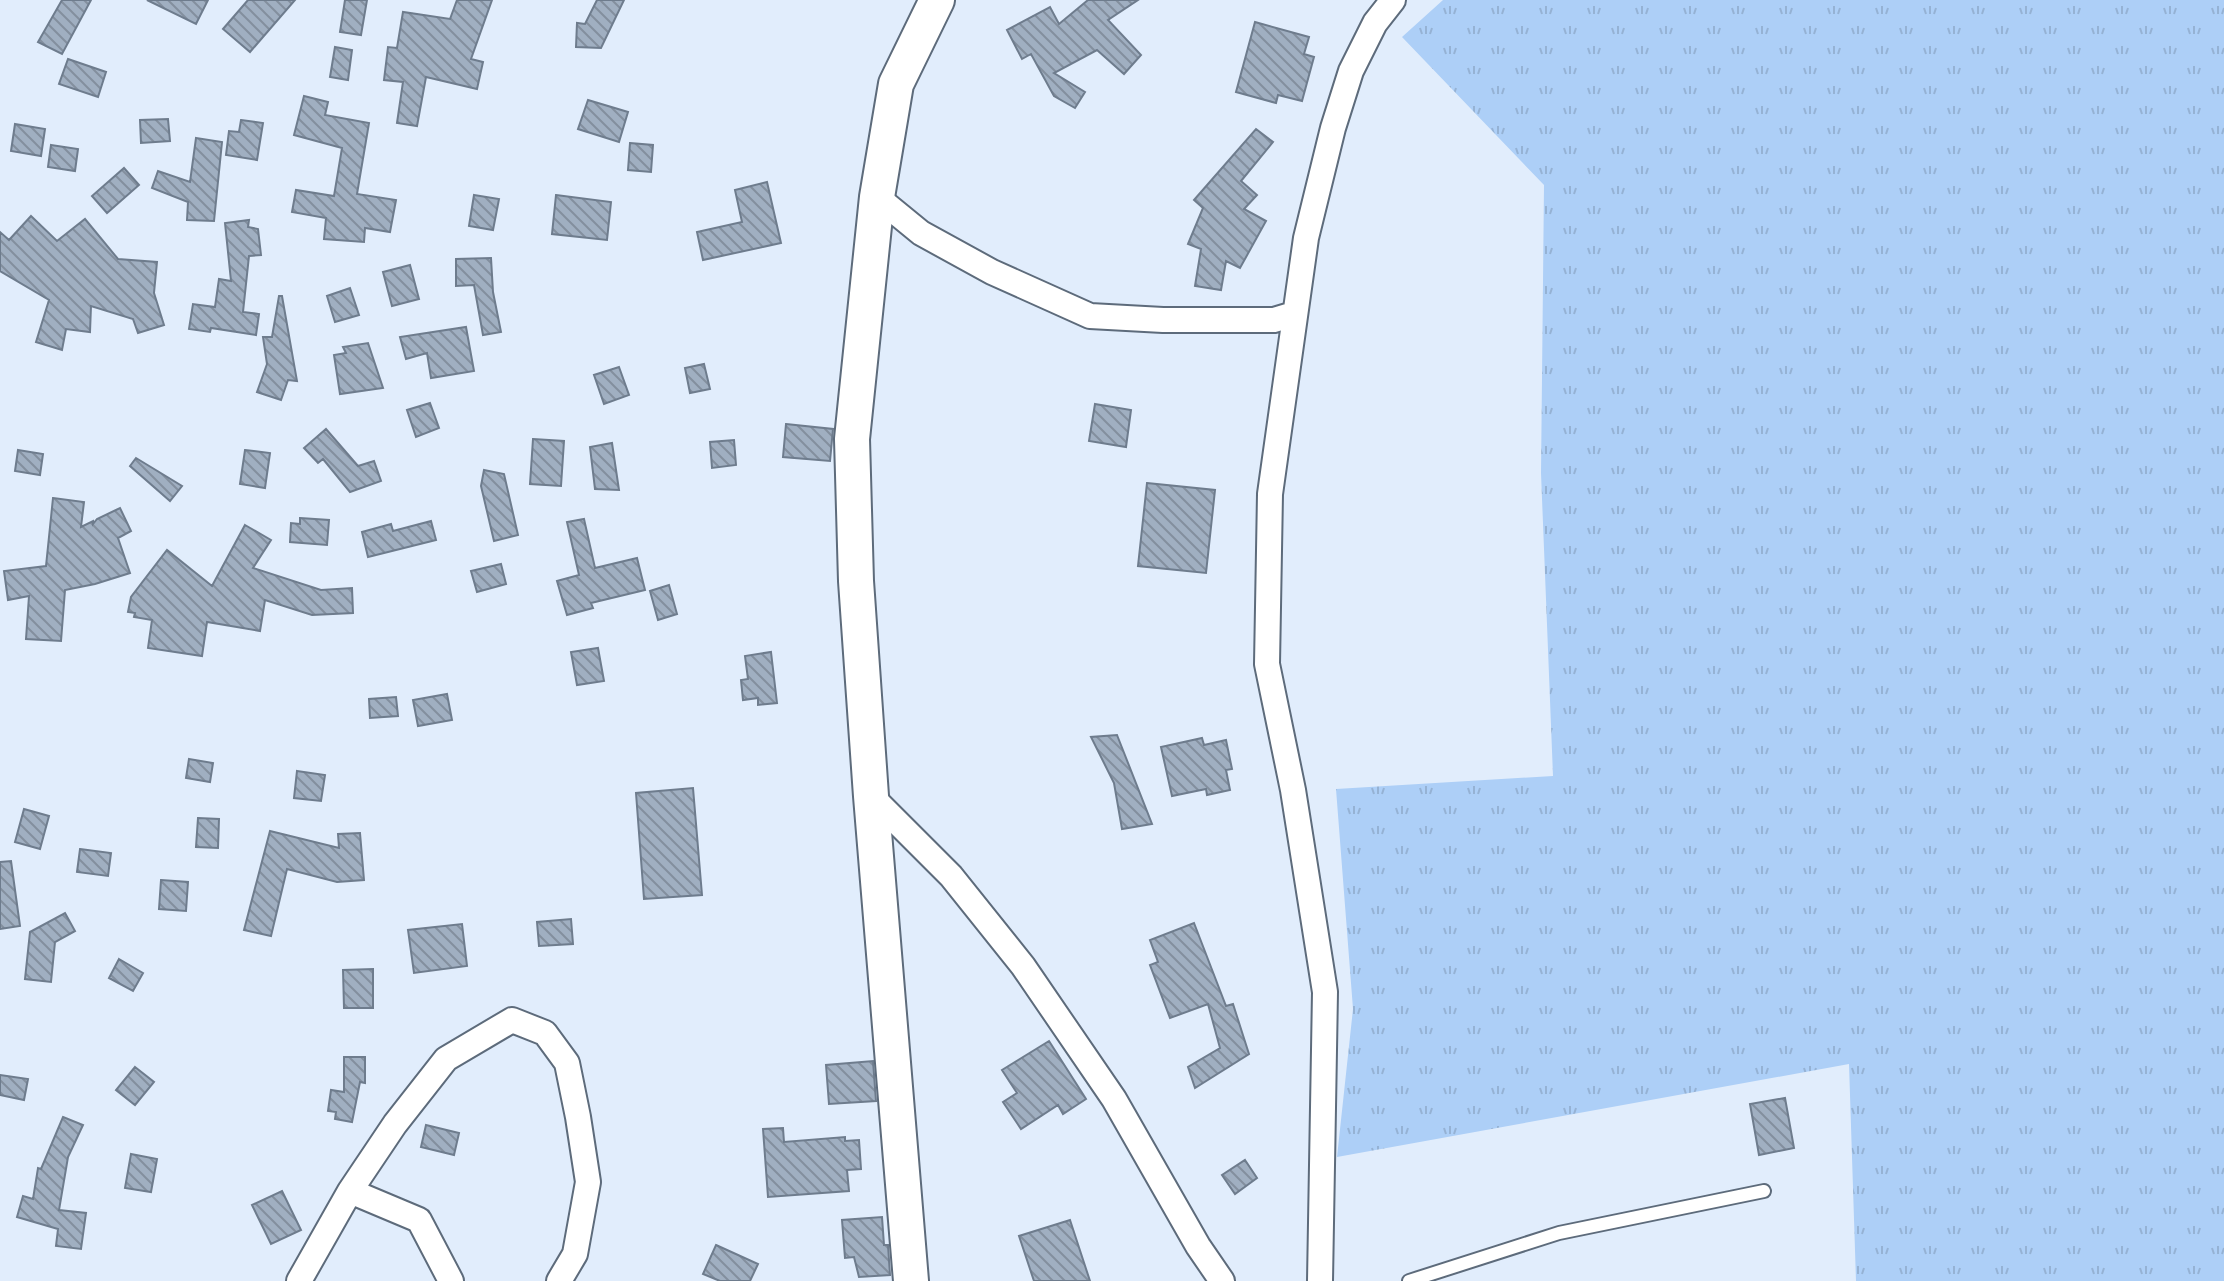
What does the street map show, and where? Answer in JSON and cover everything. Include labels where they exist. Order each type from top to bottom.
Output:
[{"type":"street","points":[[911,1281],[871,796],[856,581],[852,439],[877,197],[896,84],[937,0]]},
{"type":"street","points":[[1320,1281],[1325,992],[1293,790],[1267,664],[1270,494],[1306,238],[1351,71],[1375,23],[1393,0]]},
{"type":"street","points":[[877,197],[933,240],[992,272],[1090,316],[1163,320],[1274,320],[1294,314]]},
{"type":"street","points":[[871,796],[951,876],[1023,966],[1114,1099],[1198,1246],[1222,1281]]},
{"type":"street","points":[[299,1281],[350,1191],[395,1124],[446,1059],[512,1020],[545,1033],[567,1063],[588,1182],[575,1254],[559,1281]]},
{"type":"street","points":[[350,1191],[419,1220],[451,1281]]},
{"type":"lane","points":[[1409,1281],[1559,1233],[1764,1191]]},
{"type":"green space","points":[[1443,0],[2224,0],[2224,1281],[1856,1281],[1849,1064],[1337,1157],[1353,1009],[1336,789],[1553,776],[1541,473],[1544,185],[1402,37]]},
{"type":"building","points":[[62,0],[91,0],[62,54],[38,42]]},
{"type":"building","points":[[147,0],[208,0],[196,24]]},
{"type":"building","points":[[248,0],[295,0],[250,52],[223,29]]},
{"type":"building","points":[[345,0],[367,0],[361,35],[340,32]]},
{"type":"building","points":[[457,0],[492,0],[471,59],[483,62],[477,89],[426,77],[417,126],[397,123],[403,82],[384,80],[388,47],[397,48],[403,12],[450,19]]},
{"type":"building","points":[[597,0],[624,0],[601,48],[576,47],[577,23],[585,24]]},
{"type":"building","points":[[1088,0],[1138,0],[1108,20],[1141,55],[1124,74],[1097,50],[1054,73],[1085,92],[1075,108],[1054,96],[1031,54],[1022,59],[1007,30],[1050,7],[1059,24]]},
{"type":"building","points":[[1255,22],[1309,37],[1304,54],[1314,57],[1302,101],[1278,95],[1276,103],[1236,92]]},
{"type":"building","points":[[335,47],[352,50],[348,80],[330,77]]},
{"type":"building","points":[[68,59],[106,72],[98,97],[59,84]]},
{"type":"building","points":[[304,96],[328,102],[325,115],[369,123],[357,194],[396,200],[390,232],[365,228],[364,242],[324,239],[326,218],[292,212],[296,190],[334,196],[342,148],[294,135]]},
{"type":"building","points":[[588,100],[628,112],[619,142],[578,129]]},
{"type":"building","points":[[168,119],[170,141],[141,143],[140,120]]},
{"type":"building","points":[[241,120],[263,123],[257,160],[226,155],[229,131],[239,132]]},
{"type":"building","points":[[15,124],[45,129],[41,156],[11,151]]},
{"type":"building","points":[[1256,129],[1273,142],[1241,181],[1257,195],[1244,209],[1266,221],[1240,268],[1226,261],[1221,290],[1195,286],[1201,249],[1188,244],[1203,208],[1194,200]]},
{"type":"building","points":[[196,138],[222,142],[214,221],[187,220],[188,202],[152,188],[158,171],[190,182]]},
{"type":"building","points":[[630,143],[653,145],[651,172],[628,170]]},
{"type":"building","points":[[51,145],[78,149],[75,171],[48,167]]},
{"type":"building","points":[[124,168],[139,185],[107,213],[92,196]]},
{"type":"building","points":[[767,182],[781,243],[703,260],[697,232],[742,222],[735,190]]},
{"type":"building","points":[[474,195],[499,199],[493,230],[469,226]]},
{"type":"building","points":[[556,195],[611,202],[607,240],[552,234]]},
{"type":"building","points":[[31,216],[57,241],[85,219],[118,259],[157,262],[154,293],[164,325],[138,333],[133,319],[91,306],[90,332],[66,329],[62,350],[36,342],[49,300],[0,271],[0,232],[9,240]]},
{"type":"building","points":[[249,220],[248,227],[258,229],[261,255],[249,256],[243,312],[259,314],[256,335],[211,328],[210,332],[189,329],[193,304],[215,307],[219,279],[231,281],[225,223]]},
{"type":"building","points":[[491,258],[493,292],[501,332],[483,335],[474,285],[456,286],[456,259]]},
{"type":"building","points":[[410,265],[419,299],[392,306],[383,272]]},
{"type":"building","points":[[350,288],[359,315],[335,322],[327,296]]},
{"type":"building","points":[[279,296],[282,296],[297,381],[288,380],[281,400],[257,392],[267,364],[263,337],[272,337]]},
{"type":"building","points":[[466,327],[474,371],[431,378],[427,353],[406,359],[400,337]]},
{"type":"building","points":[[368,343],[383,388],[340,394],[334,355],[346,353],[343,347]]},
{"type":"building","points":[[704,364],[710,389],[690,393],[685,368]]},
{"type":"building","points":[[619,367],[629,395],[604,404],[594,375]]},
{"type":"building","points":[[430,403],[439,428],[416,437],[407,410]]},
{"type":"building","points":[[1095,404],[1131,410],[1126,447],[1089,441]]},
{"type":"building","points":[[786,424],[833,429],[830,461],[783,457]]},
{"type":"building","points":[[326,429],[358,466],[374,461],[381,481],[350,492],[323,459],[318,463],[304,448]]},
{"type":"building","points":[[533,439],[564,441],[561,486],[530,484]]},
{"type":"building","points":[[734,440],[736,465],[712,468],[710,442]]},
{"type":"building","points":[[612,443],[619,490],[595,489],[590,447]]},
{"type":"building","points":[[18,450],[43,454],[40,475],[15,471]]},
{"type":"building","points":[[245,450],[270,453],[265,488],[240,484]]},
{"type":"building","points":[[136,458],[182,486],[170,501],[130,466]]},
{"type":"building","points":[[484,470],[504,474],[518,535],[494,541],[481,486]]},
{"type":"building","points":[[1147,483],[1215,490],[1206,573],[1138,566]]},
{"type":"building","points":[[53,498],[84,502],[81,527],[93,521],[93,524],[120,508],[131,531],[118,538],[130,573],[65,590],[61,641],[26,639],[29,596],[8,600],[4,571],[46,566]]},
{"type":"building","points":[[300,518],[329,520],[327,545],[290,542],[291,523],[300,524]]},
{"type":"building","points":[[584,519],[595,568],[637,558],[645,590],[591,603],[593,608],[567,615],[557,581],[579,575],[567,522]]},
{"type":"building","points":[[431,521],[436,540],[368,557],[362,532],[391,524],[393,531]]},
{"type":"building","points":[[245,525],[271,540],[253,568],[321,590],[352,588],[353,613],[312,615],[265,600],[260,631],[207,622],[202,656],[148,648],[152,620],[134,617],[135,613],[128,612],[131,597],[167,550],[212,586]]},
{"type":"building","points":[[501,564],[506,584],[477,592],[471,571]]},
{"type":"building","points":[[669,585],[677,614],[658,620],[650,591]]},
{"type":"building","points":[[598,648],[604,681],[577,685],[571,652]]},
{"type":"building","points":[[771,652],[777,703],[758,705],[758,698],[743,700],[741,680],[748,679],[745,656]]},
{"type":"building","points":[[447,694],[452,720],[418,726],[413,700]]},
{"type":"building","points":[[396,697],[398,716],[370,718],[369,699]]},
{"type":"building","points":[[1117,735],[1152,824],[1122,829],[1114,783],[1091,737]]},
{"type":"building","points":[[1202,738],[1204,745],[1226,740],[1232,769],[1226,770],[1230,790],[1207,795],[1206,789],[1172,796],[1161,747]]},
{"type":"building","points":[[189,759],[213,763],[210,782],[186,778]]},
{"type":"building","points":[[297,771],[325,775],[321,801],[294,798]]},
{"type":"building","points":[[693,788],[702,895],[644,899],[636,793]]},
{"type":"building","points":[[24,809],[49,816],[40,849],[15,842]]},
{"type":"building","points":[[198,818],[219,819],[218,848],[196,847]]},
{"type":"building","points":[[270,831],[339,848],[338,834],[360,833],[364,880],[337,882],[287,869],[271,936],[244,930]]},
{"type":"building","points":[[80,849],[111,853],[108,876],[77,872]]},
{"type":"building","points":[[11,861],[20,926],[0,929],[0,862]]},
{"type":"building","points":[[161,880],[188,882],[186,911],[159,909]]},
{"type":"building","points":[[65,913],[75,931],[55,942],[51,982],[25,979],[30,932]]},
{"type":"building","points":[[571,919],[573,944],[539,946],[537,922]]},
{"type":"building","points":[[1194,923],[1226,1006],[1233,1004],[1249,1054],[1195,1088],[1188,1067],[1220,1048],[1208,1004],[1170,1018],[1150,965],[1158,962],[1150,940]]},
{"type":"building","points":[[462,924],[467,966],[414,973],[408,930]]},
{"type":"building","points":[[119,959],[143,973],[133,991],[109,978]]},
{"type":"building","points":[[373,969],[373,1008],[344,1008],[343,970]]},
{"type":"building","points":[[1049,1041],[1086,1099],[1063,1114],[1058,1105],[1021,1129],[1003,1102],[1017,1093],[1002,1070]]},
{"type":"building","points":[[344,1057],[365,1057],[365,1083],[360,1082],[352,1122],[335,1119],[336,1112],[328,1111],[331,1090],[344,1092]]},
{"type":"building","points":[[873,1061],[876,1101],[829,1104],[826,1065]]},
{"type":"building","points":[[135,1067],[154,1082],[135,1105],[116,1090]]},
{"type":"building","points":[[0,1075],[28,1079],[24,1100],[0,1095]]},
{"type":"building","points":[[1785,1098],[1794,1148],[1759,1155],[1750,1104]]},
{"type":"building","points":[[63,1117],[83,1125],[68,1157],[59,1210],[86,1213],[81,1249],[56,1246],[58,1229],[17,1217],[23,1196],[33,1199],[38,1168],[41,1169]]},
{"type":"building","points":[[426,1125],[459,1133],[454,1155],[421,1147]]},
{"type":"building","points":[[783,1128],[784,1142],[845,1137],[845,1141],[859,1140],[861,1169],[847,1170],[849,1191],[768,1197],[763,1129]]},
{"type":"building","points":[[131,1154],[157,1159],[151,1192],[125,1188]]},
{"type":"building","points":[[1245,1160],[1257,1178],[1235,1194],[1222,1175]]},
{"type":"building","points":[[282,1191],[301,1230],[271,1244],[252,1205]]},
{"type":"building","points":[[882,1217],[890,1275],[859,1277],[854,1257],[845,1258],[842,1220]]},
{"type":"building","points":[[1070,1220],[1090,1281],[1034,1281],[1019,1236]]},
{"type":"building","points":[[716,1245],[758,1264],[750,1281],[720,1281],[703,1274]]}]
